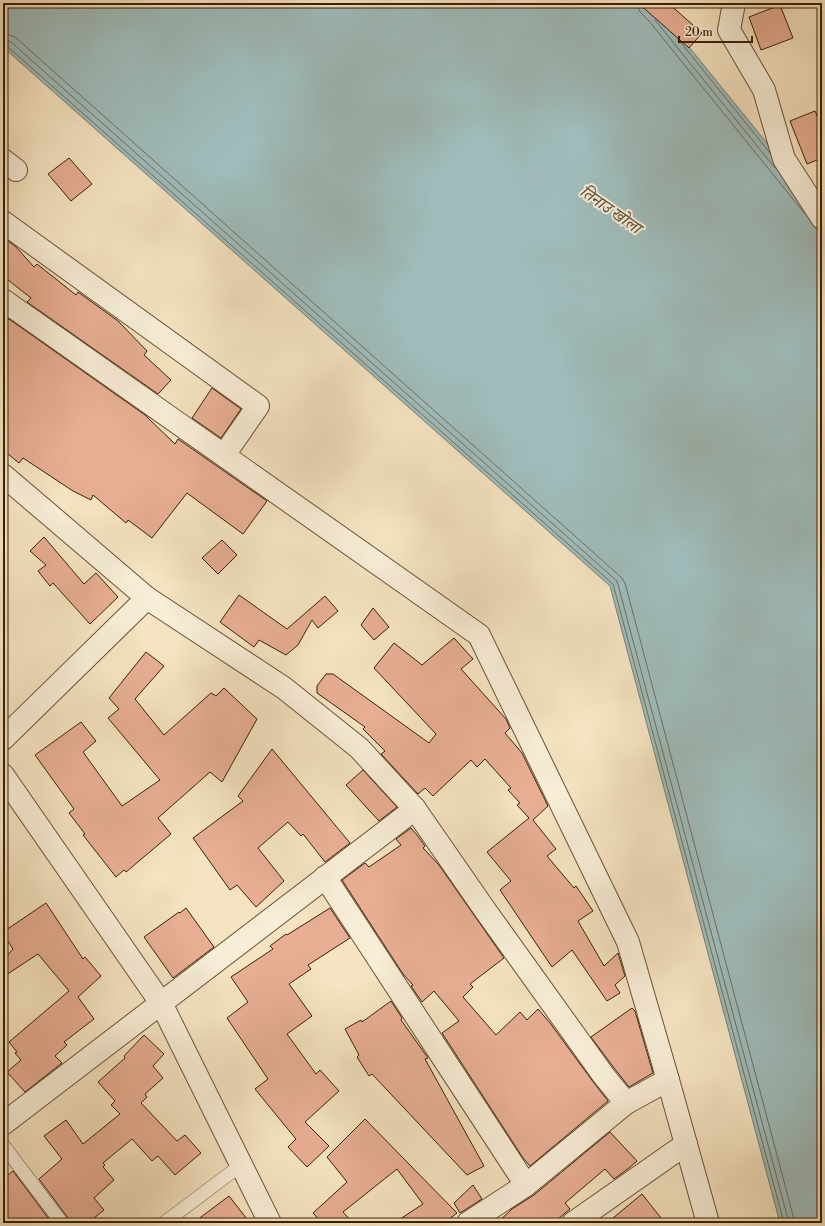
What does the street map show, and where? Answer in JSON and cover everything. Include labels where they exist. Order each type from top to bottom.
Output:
[{"type":"street","points":[[734,3],[729,30],[764,90],[784,160],[822,218]]},
{"type":"street","points":[[3,222],[258,406],[224,456]]},
{"type":"street","points":[[3,300],[479,635],[628,942],[708,1223]]},
{"type":"street","points":[[3,475],[146,598],[284,688],[359,748],[415,809],[485,910],[604,1076],[626,1102]]},
{"type":"street","points":[[3,740],[146,598]]},
{"type":"street","points":[[3,775],[161,1003],[270,1223]]},
{"type":"street","points":[[5,1117],[161,1003],[415,809]]},
{"type":"street","points":[[325,877],[526,1185]]},
{"type":"street","points":[[468,1223],[526,1185],[626,1102],[668,1080]]},
{"type":"street","points":[[573,1223],[686,1144]]},
{"type":"lane","points":[[3,1145],[62,1223]]},
{"type":"lane","points":[[164,1223],[241,1165]]},
{"type":"water","name":"तिनाउ खोला","points":[[3,3],[651,3],[659,10],[822,211],[822,1223],[780,1223],[610,586],[3,47]]},
{"type":"building","points":[[638,3],[668,3],[702,33],[689,48]]},
{"type":"building","points":[[780,5],[793,38],[761,50],[749,17]]},
{"type":"building","points":[[815,111],[822,127],[822,158],[807,164],[790,121]]},
{"type":"building","points":[[69,158],[92,184],[71,201],[48,174]]},
{"type":"building","points":[[3,237],[16,247],[34,267],[37,264],[76,295],[78,292],[118,321],[147,351],[144,355],[171,380],[158,394],[27,302],[31,298],[3,276]]},
{"type":"building","points":[[9,319],[145,415],[175,444],[178,439],[267,501],[243,534],[187,493],[152,538],[128,520],[126,523],[93,495],[91,500],[73,491],[23,458],[19,463],[3,450],[3,325]]},
{"type":"building","points":[[212,388],[241,409],[221,438],[192,418]]},
{"type":"building","points":[[44,537],[84,584],[96,573],[118,597],[90,624],[53,583],[50,586],[38,571],[46,565],[30,551]]},
{"type":"building","points":[[222,540],[237,555],[218,574],[202,558]]},
{"type":"building","points":[[239,595],[287,629],[325,596],[338,611],[318,628],[312,620],[298,645],[286,655],[259,640],[254,647],[220,622]]},
{"type":"building","points":[[373,608],[389,627],[374,640],[361,625]]},
{"type":"building","points":[[454,638],[473,659],[461,669],[506,719],[510,728],[505,733],[522,753],[548,806],[533,820],[556,849],[547,856],[574,888],[576,886],[593,911],[578,921],[604,966],[618,953],[625,976],[615,985],[620,993],[607,1001],[572,950],[552,967],[500,890],[511,881],[487,852],[529,818],[517,805],[520,803],[508,790],[511,788],[485,759],[477,767],[471,760],[433,796],[425,788],[418,794],[381,754],[385,751],[363,729],[365,727],[317,693],[317,686],[326,674],[333,674],[429,743],[436,734],[374,668],[394,643],[422,665]]},
{"type":"building","points":[[146,652],[164,666],[135,699],[164,735],[211,693],[216,696],[224,688],[257,719],[222,782],[210,772],[158,818],[171,834],[126,872],[124,870],[116,877],[83,835],[85,834],[69,813],[74,809],[35,755],[81,722],[96,741],[83,752],[122,806],[160,780],[108,718],[119,709],[109,698]]},
{"type":"building","points":[[272,749],[350,843],[325,862],[303,834],[301,836],[288,822],[258,848],[284,881],[256,907],[237,885],[230,890],[193,838],[243,801],[238,796]]},
{"type":"building","points":[[363,770],[397,807],[379,821],[346,785]]},
{"type":"building","points":[[411,828],[425,846],[423,848],[439,865],[504,958],[470,984],[473,987],[463,997],[496,1035],[520,1012],[527,1020],[538,1009],[608,1101],[530,1166],[523,1158],[442,1033],[459,1021],[434,991],[422,1002],[411,986],[413,985],[403,974],[342,880],[365,863],[369,867],[401,845],[396,839]]},
{"type":"building","points":[[46,903],[83,959],[85,957],[101,976],[78,997],[94,1019],[64,1042],[67,1045],[55,1056],[62,1063],[25,1092],[7,1072],[21,1060],[9,1042],[69,991],[38,954],[3,977],[3,960],[13,949],[3,932]]},
{"type":"building","points":[[186,908],[214,947],[173,978],[144,937]]},
{"type":"building","points":[[330,908],[350,938],[308,965],[311,969],[289,984],[312,1016],[287,1034],[316,1074],[320,1070],[339,1091],[305,1122],[329,1146],[307,1167],[288,1147],[296,1139],[255,1089],[268,1079],[227,1018],[248,1002],[231,977],[273,949],[270,946],[286,934],[287,935]]},
{"type":"building","points":[[391,1001],[402,1018],[401,1020],[428,1058],[425,1059],[484,1166],[467,1175],[372,1074],[369,1076],[357,1057],[359,1055],[345,1029],[361,1020],[362,1022]]},
{"type":"building","points":[[632,1008],[635,1011],[653,1073],[629,1087],[591,1037]]},
{"type":"building","points":[[144,1035],[164,1054],[153,1066],[163,1078],[145,1094],[147,1097],[141,1103],[177,1141],[185,1135],[201,1153],[175,1175],[158,1156],[152,1161],[132,1139],[103,1163],[105,1165],[103,1167],[114,1180],[94,1198],[104,1210],[88,1223],[70,1223],[68,1218],[39,1179],[62,1159],[44,1136],[66,1120],[83,1144],[120,1114],[111,1105],[115,1101],[98,1082],[125,1058],[124,1056]]},
{"type":"building","points":[[365,1119],[457,1213],[444,1223],[394,1223],[423,1204],[397,1169],[343,1212],[353,1223],[322,1223],[313,1213],[347,1182],[327,1157]]},
{"type":"building","points":[[610,1132],[637,1161],[614,1179],[605,1169],[565,1203],[570,1209],[553,1223],[497,1223],[512,1209],[534,1195]]},
{"type":"building","points":[[13,1171],[52,1223],[3,1223],[3,1179]]},
{"type":"building","points":[[473,1185],[482,1199],[460,1213],[454,1203]]},
{"type":"building","points":[[642,1194],[665,1223],[607,1223]]},
{"type":"building","points":[[229,1196],[250,1223],[193,1223]]}]
